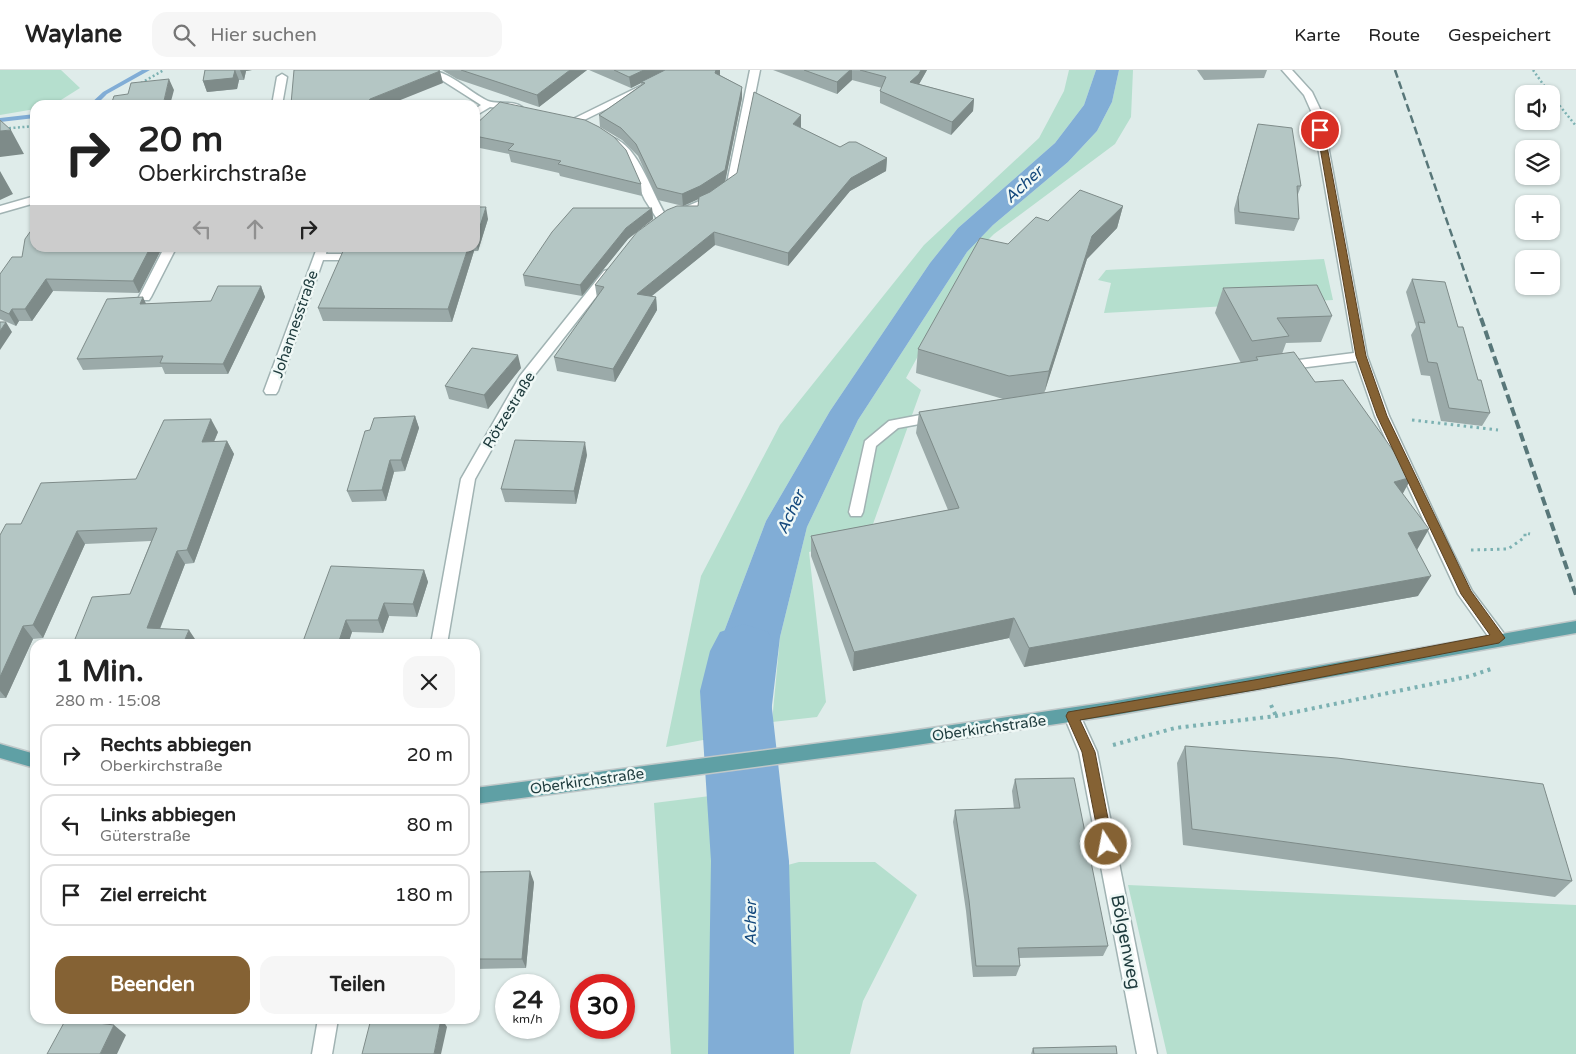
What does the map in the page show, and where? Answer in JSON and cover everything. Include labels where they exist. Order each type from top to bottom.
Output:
[{"type":"main road","name":"Oberkirchstraße","points":[[480,795],[772,758],[1072,716],[1260,684],[1499,638],[1576,627]]},
{"type":"main road","points":[[0,751],[30,759]]},
{"type":"street","points":[[431,70],[487,104],[502,104],[530,110]]},
{"type":"street","points":[[681,70],[572,119],[621,145],[633,159],[659,223],[706,202],[732,184],[755,70]]},
{"type":"street","points":[[1287,70],[1309,94],[1317,113],[1361,356],[1382,416],[1466,594],[1499,638]]},
{"type":"street","points":[[278,100],[282,77]]},
{"type":"street","points":[[480,110],[487,104]]},
{"type":"street","points":[[0,210],[30,201]]},
{"type":"street","points":[[145,297],[168,252]]},
{"type":"street","name":"Johannesstraße","points":[[272,391],[320,252],[373,257]]},
{"type":"street","name":"Rötzestraße","points":[[440,639],[468,479],[525,379],[618,262]]},
{"type":"street","points":[[1274,368],[1361,356]]},
{"type":"street","points":[[856,512],[870,444],[894,424],[948,414]]},
{"type":"street","name":"Bölgenweg","points":[[1072,716],[1088,752],[1147,1054]]},
{"type":"street","points":[[322,1054],[327,1024]]},
{"type":"path","points":[[134,88],[164,70]]},
{"type":"path","points":[[1533,70],[1544,85]]},
{"type":"path","points":[[1560,106],[1576,126]]},
{"type":"path","points":[[0,128],[30,126]]},
{"type":"path","points":[[1441,423],[1498,430]]},
{"type":"path","points":[[1469,550],[1508,549],[1525,537],[1525,533],[1530,534]]},
{"type":"path","points":[[1088,752],[1175,728],[1276,716],[1471,676],[1498,667]]},
{"type":"green space","points":[[0,70],[61,70],[80,88],[61,100],[30,100],[30,110],[0,115]]},
{"type":"green space","points":[[1069,70],[1096,70],[1084,105],[1055,143],[958,228],[930,263],[830,411],[766,521],[719,645],[703,740],[666,747],[701,576],[780,425],[924,245],[1039,138],[1064,91]]},
{"type":"green space","points":[[1119,70],[1133,70],[1131,117],[1115,144],[994,234],[973,255],[906,378],[921,390],[868,538],[809,552],[826,702],[817,717],[772,722],[780,637],[807,527],[858,420],[967,252],[993,225],[1068,162],[1097,131],[1112,102]]},
{"type":"green space","points":[[1324,259],[1333,300],[1104,313],[1111,283],[1098,280],[1106,270]]},
{"type":"green space","points":[[710,796],[717,1054],[671,1054],[654,803]]},
{"type":"green space","points":[[799,862],[875,862],[917,895],[863,1001],[850,1054],[778,1054],[769,870]]},
{"type":"green space","points":[[1128,885],[1576,905],[1576,1054],[1167,1054]]},
{"type":"water","points":[[1096,70],[1119,70],[1112,102],[1097,131],[1068,162],[993,225],[967,252],[858,420],[807,527],[780,637],[768,739],[703,740],[719,645],[766,521],[830,411],[930,263],[958,228],[1055,143],[1084,105]]},
{"type":"water","points":[[761,788],[776,1054],[717,1054],[710,796]]},
{"type":"building","points":[[205,70],[235,70],[233,78],[203,81]]},
{"type":"building","points":[[294,70],[440,71],[369,100],[291,100]]},
{"type":"building","points":[[461,70],[570,70],[537,95]]},
{"type":"building","points":[[614,70],[644,70],[629,77]]},
{"type":"building","points":[[665,70],[716,70],[715,73],[742,87],[725,170],[700,186],[682,194],[657,188],[636,144],[621,128],[599,115],[645,83],[641,82]]},
{"type":"building","points":[[804,70],[850,70],[837,82]]},
{"type":"building","points":[[860,70],[921,70],[910,82],[974,99],[952,122],[880,91],[886,77]]},
{"type":"building","points":[[169,79],[164,100],[113,100],[114,96],[128,94],[131,83]]},
{"type":"building","points":[[754,92],[801,115],[793,124],[840,147],[849,142],[856,142],[887,158],[851,178],[788,253],[714,232],[637,294],[656,297],[613,369],[554,357],[604,287],[595,285],[637,232],[667,210],[677,206],[698,206],[699,197],[710,192],[737,173]]},
{"type":"building","points":[[500,102],[585,120],[614,137],[626,150],[641,184],[558,164],[561,161],[508,150],[514,144],[480,137],[480,120]]},
{"type":"building","points":[[0,120],[11,130],[0,131]]},
{"type":"building","points":[[1258,124],[1292,128],[1301,186],[1297,186],[1299,219],[1239,212],[1238,197]]},
{"type":"building","points":[[1080,190],[1123,206],[1092,236],[1049,371],[1009,376],[918,349],[980,238],[1008,244],[1036,217],[1048,221]]},
{"type":"building","points":[[480,207],[486,207],[480,226]]},
{"type":"building","points":[[573,208],[652,208],[626,228],[580,285],[523,275],[552,232]]},
{"type":"building","points":[[30,232],[30,252],[148,252],[133,281],[46,279],[25,309],[12,309],[9,314],[0,310],[0,274],[12,257],[22,257],[25,239]]},
{"type":"building","points":[[343,252],[467,252],[448,309],[318,308]]},
{"type":"building","points":[[1412,279],[1445,282],[1458,327],[1463,327],[1478,380],[1481,380],[1490,413],[1449,408],[1437,363],[1428,362],[1418,322],[1425,323]]},
{"type":"building","points":[[1317,285],[1332,316],[1277,318],[1289,336],[1252,341],[1223,288]]},
{"type":"building","points":[[218,286],[261,286],[223,364],[160,363],[163,356],[77,359],[107,299],[143,297],[140,304],[211,301]]},
{"type":"building","points":[[0,322],[6,322],[0,331]]},
{"type":"building","points":[[472,348],[518,355],[484,395],[445,386]]},
{"type":"building","points":[[1294,352],[1315,382],[1343,380],[1412,477],[1394,482],[1429,529],[1408,533],[1431,576],[1029,648],[1014,618],[854,652],[811,536],[959,508],[919,412],[1258,360],[1256,357]]},
{"type":"building","points":[[415,416],[401,460],[390,460],[382,490],[347,491],[365,431],[370,430],[374,418]]},
{"type":"building","points":[[211,419],[202,442],[227,441],[187,550],[177,551],[147,628],[189,630],[185,639],[75,639],[92,597],[130,594],[157,528],[77,531],[33,625],[23,626],[0,677],[0,535],[6,524],[21,524],[41,483],[136,479],[164,420]]},
{"type":"building","points":[[515,440],[585,442],[574,491],[501,489]]},
{"type":"building","points":[[331,566],[424,570],[413,604],[384,603],[378,620],[346,620],[340,639],[304,639]]},
{"type":"building","points":[[1185,746],[1337,758],[1543,784],[1572,881],[1192,829]]},
{"type":"building","points":[[1074,778],[1108,946],[1018,948],[1020,966],[976,966],[969,900],[955,810],[1020,808],[1015,779]]},
{"type":"building","points":[[530,871],[522,959],[480,959],[480,872]]},
{"type":"building","points":[[63,1024],[114,1025],[100,1054],[47,1054]]},
{"type":"building","points":[[370,1024],[440,1024],[434,1054],[362,1054]]},
{"type":"building","points":[[1116,1046],[1117,1054],[1034,1054],[1033,1048]]},
{"type":"waterway","points":[[97,100],[105,93],[147,70]]},
{"type":"waterway","points":[[0,120],[30,117]]},
{"type":"waterway","name":"Acher","points":[[744,651],[735,691],[750,861],[751,1054]]},
{"type":"railway","points":[[1395,70],[1481,320]]},
{"type":"railway","points":[[1481,318],[1576,595]]},
{"type":"route","points":[[1106,844],[1088,752],[1072,716],[1260,684],[1499,638],[1466,594],[1382,416],[1361,356],[1320,130]]}]
